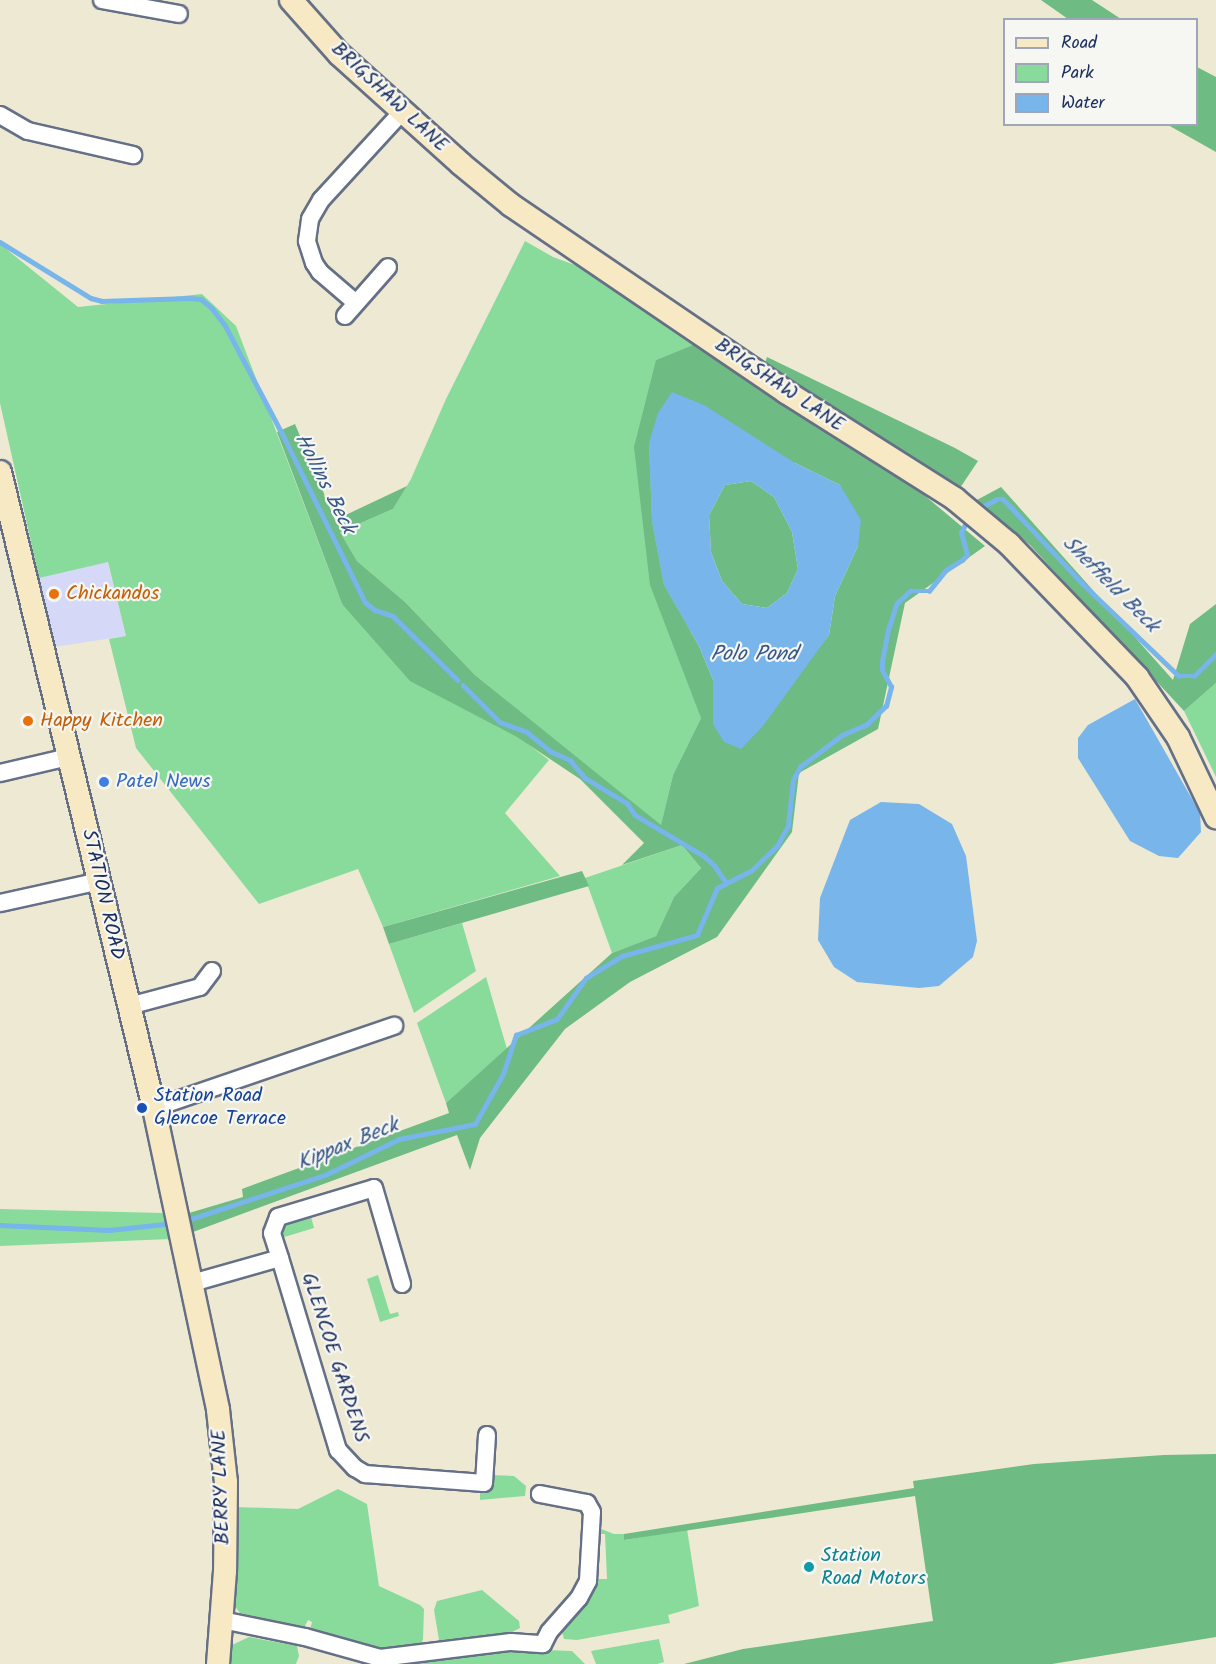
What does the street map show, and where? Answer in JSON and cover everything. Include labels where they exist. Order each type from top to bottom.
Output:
[{"type":"street","points":[[102,0],[179,14]]},
{"type":"street","name":"BRIGSHAW LANE","points":[[291,0],[339,54],[402,112],[524,215],[786,392],[955,499],[1009,544],[1137,677],[1178,737],[1216,817]]},
{"type":"street","points":[[356,303],[320,272],[314,263],[308,241],[310,219],[321,200],[402,112]]},
{"type":"street","points":[[0,115],[28,131],[134,155]]},
{"type":"street","points":[[345,316],[388,267]]},
{"type":"street","name":"STATION ROAD","points":[[0,472],[154,1108],[200,1320]]},
{"type":"street","points":[[0,773],[68,758]]},
{"type":"street","points":[[0,903],[100,881]]},
{"type":"street","points":[[129,1006],[200,987],[212,971]]},
{"type":"street","points":[[154,1108],[394,1026]]},
{"type":"street","name":"GLENCOE GARDENS","points":[[402,1284],[374,1188],[278,1217],[272,1233],[339,1450],[355,1468],[378,1477],[484,1483],[487,1435]]},
{"type":"street","name":"GLENCOE GARDENS","points":[[192,1283],[280,1258]]},
{"type":"street","name":"BERRY LANE","points":[[200,1320],[224,1448],[226,1516],[218,1664]]},
{"type":"street","points":[[222,1620],[305,1637],[380,1658],[511,1642],[543,1644],[549,1632],[579,1598],[588,1581],[592,1512],[586,1503],[540,1494]]},
{"type":"shaded area","points":[[107,560],[126,636],[54,647],[39,578]]},
{"type":"green space","points":[[1041,0],[1092,0],[1119,18],[1067,18]]},
{"type":"green space","points":[[1198,68],[1216,77],[1216,152],[1170,126],[1198,126]]},
{"type":"green space","points":[[525,241],[553,257],[586,269],[695,344],[656,360],[701,718],[673,775],[661,826],[475,675],[405,602],[357,561],[340,532],[393,509],[411,479],[446,399]]},
{"type":"green space","points":[[0,244],[78,307],[202,294],[236,326],[342,604],[549,760],[505,813],[560,876],[383,927],[358,869],[259,904],[136,748],[109,639],[126,636],[108,562],[39,578],[0,403]]},
{"type":"green space","points":[[695,344],[918,490],[985,546],[905,603],[878,729],[799,773],[792,832],[717,937],[630,982],[565,1029],[480,1138],[470,1170],[457,1135],[193,1232],[189,1213],[243,1197],[242,1189],[449,1113],[446,1103],[612,953],[656,936],[674,897],[701,868],[682,845],[622,865],[644,843],[580,779],[517,737],[410,681],[342,604],[277,432],[295,424],[335,520],[407,486],[393,509],[340,532],[357,561],[405,602],[475,675],[661,825],[673,775],[701,718],[650,585],[634,447],[656,360]],"holes":[[[649,443],[795,463],[840,485],[858,546],[835,596],[829,635],[802,669],[713,724],[713,680],[699,646],[664,585],[652,521]]]},
{"type":"green space","points":[[767,357],[978,461],[960,488],[801,389],[765,363]]},
{"type":"green space","points":[[751,481],[774,497],[792,532],[798,569],[787,593],[767,608],[742,604],[722,581],[711,552],[709,515],[725,485]]},
{"type":"green space","points":[[1001,487],[1173,680],[1190,624],[1216,604],[1216,683],[1184,711],[1030,545],[975,501]]},
{"type":"green space","points":[[1216,683],[1216,777],[1184,711]]},
{"type":"green space","points":[[682,845],[701,868],[674,897],[656,936],[612,953],[585,878]]},
{"type":"green space","points":[[582,871],[589,886],[389,944],[383,927]]},
{"type":"green space","points":[[462,923],[476,971],[414,1013],[389,944]]},
{"type":"green space","points":[[486,977],[507,1049],[446,1103],[417,1023]]},
{"type":"green space","points":[[0,1209],[163,1213],[171,1239],[0,1246]]},
{"type":"green space","points":[[310,1213],[314,1228],[281,1238],[281,1229],[285,1222]]},
{"type":"green space","points":[[378,1275],[390,1314],[398,1312],[399,1316],[380,1322],[367,1279]]},
{"type":"green space","points":[[1216,1454],[1216,1637],[1052,1664],[684,1664],[743,1649],[933,1621],[915,1496],[624,1540],[624,1534],[914,1488],[913,1481],[1034,1464],[1164,1455]]},
{"type":"green space","points":[[490,1475],[514,1476],[526,1486],[525,1496],[480,1500],[480,1490],[489,1489]]},
{"type":"green space","points":[[338,1489],[367,1504],[379,1586],[424,1609],[423,1640],[418,1647],[387,1652],[310,1630],[312,1622],[308,1620],[304,1628],[240,1613],[233,1604],[236,1507],[298,1509]]},
{"type":"green space","points":[[596,1527],[614,1534],[624,1534],[625,1540],[687,1529],[699,1606],[668,1615],[670,1623],[577,1640],[564,1639],[561,1628],[594,1579],[607,1579],[605,1534],[595,1534]]},
{"type":"green space","points":[[482,1590],[519,1621],[520,1628],[503,1637],[442,1642],[439,1640],[434,1610],[437,1601]]},
{"type":"green space","points":[[249,1637],[297,1646],[299,1656],[296,1664],[226,1664],[232,1645]]},
{"type":"green space","points":[[659,1639],[664,1662],[657,1664],[596,1664],[591,1651]]},
{"type":"green space","points":[[520,1649],[572,1651],[585,1664],[385,1664]]},
{"type":"water","name":"Polo Pond","points":[[672,392],[704,405],[795,463],[840,485],[861,520],[858,546],[835,596],[829,635],[763,726],[741,749],[724,742],[713,724],[713,680],[699,646],[664,585],[652,521],[649,443],[658,413]],"holes":[[[751,481],[774,497],[792,532],[798,569],[787,593],[767,608],[742,604],[722,581],[711,552],[709,515],[725,485]]]},
{"type":"water","points":[[1135,699],[1200,813],[1201,832],[1178,858],[1159,856],[1130,841],[1078,758],[1078,738],[1088,725]]},
{"type":"water","points":[[881,802],[919,804],[952,824],[966,856],[977,941],[973,957],[939,986],[919,988],[857,982],[834,967],[818,940],[820,898],[850,820]]},
{"type":"waterway","name":"Hollins Beck","points":[[0,242],[91,298],[102,301],[189,298],[201,299],[212,308],[225,325],[283,435],[365,602],[375,610],[393,616],[458,680]]},
{"type":"waterway","name":"Sheffield Beck","points":[[982,507],[997,499],[1003,499],[1082,583],[1179,676],[1194,676],[1216,654]]},
{"type":"waterway","name":"Kippax Beck","points":[[188,1220],[325,1175],[399,1139],[475,1124],[503,1074],[516,1035],[557,1019],[586,978],[622,956],[697,935],[717,888],[752,870],[777,846],[788,826],[793,780],[800,767],[842,735],[866,725],[886,706],[891,687],[882,670],[882,661],[888,630],[897,603],[910,591],[929,591],[946,570],[967,555],[961,533],[967,520]]},
{"type":"waterway","name":"Hollins Beck","points":[[463,685],[500,722],[527,732],[552,752],[570,760],[585,778],[627,803],[635,815],[704,856],[714,865],[726,882]]},
{"type":"waterway","name":"Kippax Beck","points":[[0,1225],[109,1230],[165,1224]]},
{"type":"place","name":"Chickandos","points":[[54,594]]},
{"type":"place","name":"Happy Kitchen","points":[[28,721]]},
{"type":"place","name":"Patel News","points":[[104,782]]},
{"type":"place","name":"Station Road Glencoe Terrace","points":[[142,1108]]},
{"type":"place","name":"Station Road Motors","points":[[809,1567]]}]
